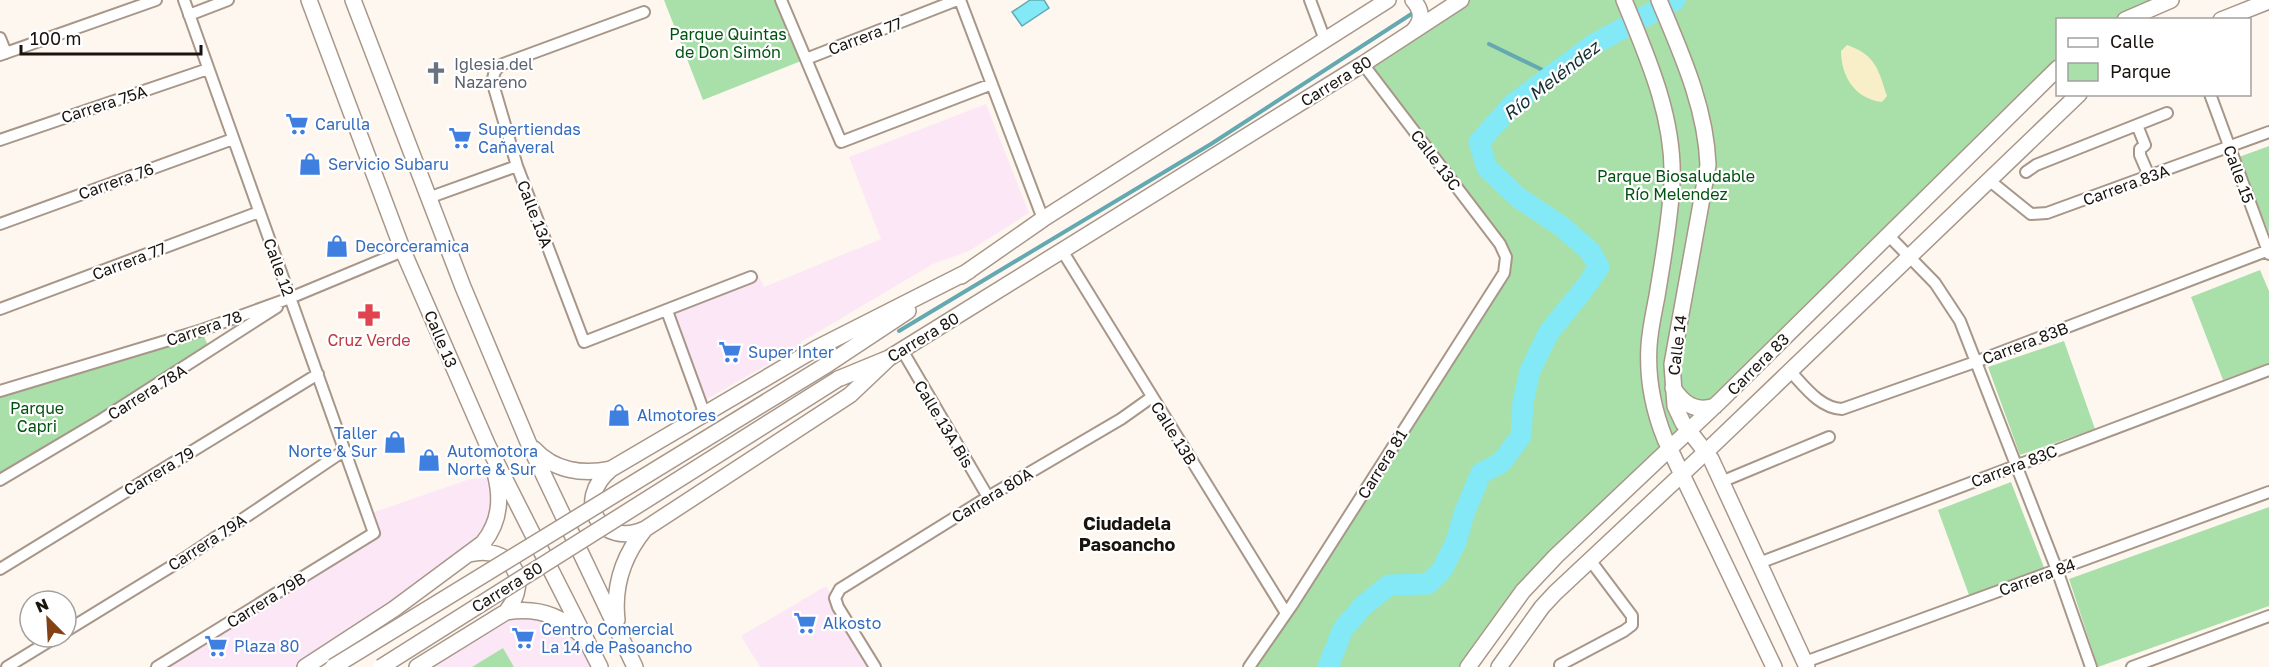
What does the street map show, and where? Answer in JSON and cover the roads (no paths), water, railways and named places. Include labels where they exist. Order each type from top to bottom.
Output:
[{"type":"main road","name":"Calle 13","points":[[309,0],[403,251],[488,446],[600,667]]},
{"type":"main road","points":[[353,0],[463,287],[528,442],[635,667]]},
{"type":"main road","name":"Carrera 80","points":[[333,667],[828,364],[1043,219],[1388,0]]},
{"type":"main road","points":[[1412,32],[1420,16],[1420,10],[1413,0]]},
{"type":"main road","name":"Carrera 80","points":[[381,667],[838,379],[895,354],[1063,252],[1461,0]]},
{"type":"main road","name":"Calle 14","points":[[1659,0],[1696,98],[1707,145],[1708,165],[1672,364],[1672,387],[1677,413],[1705,452],[1721,482],[1806,664]]},
{"type":"main road","points":[[2130,18],[2170,0]]},
{"type":"main road","points":[[2226,18],[2269,1]]},
{"type":"main road","name":"Calle 14","points":[[1626,6],[1646,52],[1664,108],[1672,159],[1672,184],[1661,276],[1649,345],[1650,385],[1653,401],[1660,427],[1670,449],[1774,667]]},
{"type":"main road","name":"Carrera 83","points":[[1468,667],[1523,591],[1556,556],[1670,449],[2056,70]]},
{"type":"main road","name":"Carrera 83","points":[[1499,667],[1542,607],[1573,576],[2077,96]]},
{"type":"main road","points":[[895,354],[850,395],[645,529],[626,535],[613,532],[602,525],[595,514],[592,502],[594,489],[600,478],[611,470],[817,348],[969,271]]},
{"type":"main road","points":[[1672,387],[1690,406],[1705,408],[1714,406]]},
{"type":"main road","points":[[528,442],[543,457],[563,468],[595,472],[611,470]]},
{"type":"main road","points":[[305,667],[394,609],[469,554],[489,536],[499,511],[500,502],[488,446]]},
{"type":"main road","points":[[621,636],[616,607],[618,579],[628,552],[645,529]]},
{"type":"main road","points":[[469,554],[491,552],[510,562],[516,571],[518,593],[506,612]]},
{"type":"main road","points":[[1556,556],[1551,568],[1555,576],[1563,579],[1573,576]]},
{"type":"main road","points":[[1523,591],[1533,587],[1541,589],[1545,596],[1542,607]]},
{"type":"main road","points":[[506,612],[532,610],[551,615],[569,624],[588,643]]},
{"type":"main road","name":"Carrera 80","points":[[417,667],[506,612]]},
{"type":"street","points":[[0,38],[3,54],[156,0]]},
{"type":"street","name":"Calle 12","points":[[184,0],[374,533]]},
{"type":"street","points":[[189,15],[228,0]]},
{"type":"street","points":[[781,0],[841,142],[992,84]]},
{"type":"street","points":[[959,0],[1043,219]]},
{"type":"street","name":"Carrera 77","points":[[806,59],[959,0]]},
{"type":"street","points":[[1310,0],[1325,40]]},
{"type":"street","name":"Calle 13A","points":[[644,12],[503,64],[496,69],[493,84],[517,166],[584,342],[667,311]]},
{"type":"street","name":"Calle 13C","points":[[1363,64],[1500,244],[1506,257]]},
{"type":"street","name":"Carrera 75A","points":[[0,140],[208,69]]},
{"type":"street","name":"Calle 15","points":[[2211,96],[2269,252]]},
{"type":"street","points":[[2026,172],[2036,165],[2167,113]]},
{"type":"street","points":[[2137,125],[2145,145],[2140,149],[2140,155],[2149,176]]},
{"type":"street","name":"Carrera 83A","points":[[1990,181],[2031,214],[2047,213],[2269,132]]},
{"type":"street","name":"Carrera 76","points":[[0,224],[233,139]]},
{"type":"street","points":[[428,198],[517,166]]},
{"type":"street","name":"Carrera 77","points":[[0,309],[259,212]]},
{"type":"street","points":[[1888,235],[1935,283],[1950,304],[1978,361],[2091,667]]},
{"type":"street","name":"Carrera 78","points":[[0,391],[199,331],[290,298],[403,251]]},
{"type":"street","name":"Calle 13B","points":[[1063,252],[1286,614]]},
{"type":"street","name":"Carrera 83B","points":[[1790,371],[1822,402],[1831,408],[1842,408],[1978,361],[2269,252]]},
{"type":"street","name":"Carrera 81","points":[[1249,667],[1286,614],[1504,273],[1506,257]]},
{"type":"street","points":[[705,415],[667,311],[751,277]]},
{"type":"street","name":"Carrera 78A","points":[[0,480],[130,402],[290,298]]},
{"type":"street","name":"Calle 13A Bis","points":[[895,354],[988,497]]},
{"type":"street","name":"Carrera 83C","points":[[1759,563],[2269,370]]},
{"type":"street","name":"Carrera 79","points":[[0,569],[318,374]]},
{"type":"street","name":"Carrera 80A","points":[[875,667],[838,607],[835,598],[840,589],[988,497],[1121,419],[1152,397]]},
{"type":"street","points":[[1721,482],[1829,437]]},
{"type":"street","name":"Carrera 79A","points":[[78,624],[185,558],[345,450]]},
{"type":"street","name":"Carrera 84","points":[[1806,664],[2269,492]]},
{"type":"street","name":"Carrera 79B","points":[[157,667],[374,533]]},
{"type":"street","points":[[1560,665],[1624,631],[1632,624],[1632,616],[1590,560]]},
{"type":"street","points":[[2132,667],[2269,616]]},
{"type":"street","points":[[7,667],[36,649]]},
{"type":"water","points":[[1030,0],[1044,0],[1049,8],[1022,26],[1012,12]]},
{"type":"waterway","name":"Río Meléndez","points":[[1589,282],[1599,267],[1590,251],[1561,226],[1519,198],[1487,168],[1479,142],[1513,104],[1594,44],[1675,0]]},
{"type":"waterway","points":[[899,331],[1211,144],[1416,11]]},
{"type":"waterway","points":[[1489,44],[1553,75]]},
{"type":"waterway","name":"Río Meléndez","points":[[1328,667],[1343,629],[1364,605],[1389,585],[1428,584],[1442,570],[1456,542],[1464,514],[1481,473],[1501,463],[1521,436],[1523,402],[1530,371],[1549,332],[1584,289]]},
{"type":"place","name":"Iglesia del Nazareno","points":[[436,73]]},
{"type":"place","name":"Carulla","points":[[297,124]]},
{"type":"place","name":"Supertiendas Cañaveral","points":[[460,138]]},
{"type":"place","name":"Servicio Subaru","points":[[310,164]]},
{"type":"place","name":"Decorceramica","points":[[337,246]]},
{"type":"place","name":"Cruz Verde","points":[[369,315]]},
{"type":"place","name":"Super Inter","points":[[730,352]]},
{"type":"place","name":"Almotores","points":[[619,415]]},
{"type":"place","name":"Taller Norte & Sur","points":[[395,442]]},
{"type":"place","name":"Automotora Norte & Sur","points":[[429,460]]},
{"type":"place","name":"Alkosto","points":[[805,623]]},
{"type":"place","name":"Centro Comercial La 14 de Pasoancho","points":[[523,638]]},
{"type":"place","name":"Plaza 80","points":[[216,646]]},
{"type":"district","name":"Ciudadela Pasoancho","points":[[1127,533]]},
{"type":"park label","name":"Parque Quintas de Don Simón","points":[[728,43]]},
{"type":"park label","name":"Parque Biosaludable Río Melendez","points":[[1676,185]]},
{"type":"park label","name":"Parque Capri","points":[[37,417]]}]
